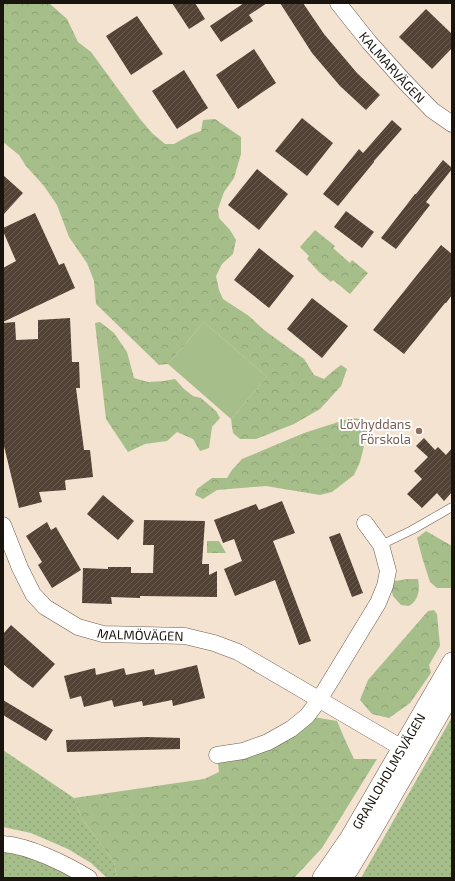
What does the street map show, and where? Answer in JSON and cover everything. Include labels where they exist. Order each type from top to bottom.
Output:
[{"type":"street","name":"KALMARVÄGEN","points":[[338,3],[402,80],[432,110],[452,124]]},
{"type":"street","points":[[217,755],[243,751],[268,742],[292,729],[307,716],[319,700],[378,603],[385,586],[388,571],[381,545],[365,523]]},
{"type":"street","name":"MALMÖVÄGEN","points":[[3,525],[20,568],[33,594],[45,607],[78,627],[103,634],[185,636],[214,642],[238,652],[409,752]]},
{"type":"street","name":"GRANLOHOLMSVÄGEN","points":[[342,878],[349,870],[370,834],[452,662]]},
{"type":"street","name":"GRANLOHOLMSVÄGEN","points":[[322,878],[452,692]]},
{"type":"street","points":[[3,844],[9,844],[32,851],[70,866],[89,878]]},
{"type":"lane","points":[[381,545],[412,530],[452,507]]},
{"type":"green space","points":[[3,3],[49,3],[67,19],[78,42],[91,52],[140,119],[152,133],[165,144],[174,144],[201,131],[203,120],[215,119],[241,137],[241,154],[234,178],[224,192],[218,209],[219,218],[230,230],[236,240],[233,254],[222,264],[216,276],[219,290],[223,299],[249,316],[264,330],[304,359],[314,375],[324,379],[341,365],[347,369],[341,386],[320,409],[294,424],[256,439],[240,439],[233,433],[231,419],[267,377],[204,322],[168,364],[159,365],[96,304],[94,281],[87,263],[69,237],[57,205],[19,155],[3,142]]},
{"type":"green space","points":[[315,230],[335,246],[333,248],[350,263],[352,260],[368,273],[350,294],[333,280],[331,282],[319,272],[307,259],[309,256],[300,247]]},
{"type":"green space","points":[[100,322],[114,333],[127,352],[134,378],[148,382],[175,379],[184,389],[193,396],[201,398],[216,411],[220,418],[212,427],[209,448],[200,451],[193,439],[177,432],[167,441],[145,444],[128,452],[106,419],[95,323]]},
{"type":"green space","points":[[204,322],[267,377],[231,419],[168,364]]},
{"type":"green space","points":[[351,418],[360,419],[371,427],[365,442],[360,462],[354,475],[332,492],[320,495],[266,486],[217,490],[203,499],[195,495],[197,489],[212,478],[227,478],[242,459],[304,433]]},
{"type":"green space","points":[[426,531],[452,546],[452,588],[437,588],[430,582],[417,538]]},
{"type":"green space","points":[[207,541],[219,541],[226,553],[207,553]]},
{"type":"green space","points":[[418,579],[419,587],[415,601],[409,606],[401,605],[393,596],[391,588],[395,581]]},
{"type":"green space","points":[[434,610],[437,614],[440,646],[429,665],[431,673],[410,703],[389,718],[372,714],[360,700],[368,680],[428,611]]},
{"type":"green space","points":[[307,716],[337,721],[354,759],[377,759],[322,848],[294,878],[117,878],[114,862],[82,819],[74,798],[204,779],[219,772],[217,755]]},
{"type":"green space","points":[[452,717],[452,878],[361,878]]},
{"type":"green space","points":[[3,750],[74,798],[82,819],[114,862],[117,878],[107,878],[91,863],[68,849],[31,833],[3,827]]},
{"type":"green space","points":[[3,850],[32,857],[78,878],[3,878]]},
{"type":"building","points":[[172,3],[195,3],[205,19],[189,29]]},
{"type":"building","points":[[244,3],[267,3],[249,15],[253,21],[221,42],[210,26]]},
{"type":"building","points":[[280,3],[303,3],[324,34],[357,73],[380,95],[366,110],[340,86],[312,53]]},
{"type":"building","points":[[426,9],[452,34],[452,48],[432,69],[399,37]]},
{"type":"building","points":[[137,16],[163,54],[131,75],[106,36]]},
{"type":"building","points":[[254,49],[276,83],[238,109],[216,75]]},
{"type":"building","points":[[184,70],[208,108],[177,129],[152,91]]},
{"type":"building","points":[[302,118],[333,143],[307,176],[275,151]]},
{"type":"building","points":[[392,120],[402,129],[338,206],[323,194],[359,149],[363,153]]},
{"type":"building","points":[[443,160],[452,169],[426,202],[430,205],[396,249],[381,238]]},
{"type":"building","points":[[257,169],[288,194],[259,230],[228,205]]},
{"type":"building","points":[[3,175],[23,193],[3,215]]},
{"type":"building","points":[[346,211],[374,232],[362,248],[334,227]]},
{"type":"building","points":[[35,213],[59,265],[64,263],[75,288],[3,322],[3,268],[16,261],[3,228]]},
{"type":"building","points":[[441,245],[452,254],[452,295],[404,354],[373,330]]},
{"type":"building","points":[[259,248],[294,276],[269,308],[234,280]]},
{"type":"building","points":[[312,298],[348,326],[322,358],[287,329]]},
{"type":"building","points":[[70,318],[72,362],[79,362],[80,388],[76,388],[84,450],[90,450],[93,477],[66,480],[66,490],[39,492],[42,502],[19,508],[3,442],[3,323],[15,322],[16,340],[38,339],[38,320]]},
{"type":"building","points":[[424,438],[435,450],[438,447],[446,455],[452,448],[452,492],[444,501],[437,493],[422,508],[407,494],[422,479],[414,471],[428,457],[416,446]]},
{"type":"building","points":[[103,495],[134,521],[118,540],[87,514]]},
{"type":"building","points":[[282,501],[295,533],[273,541],[311,641],[299,645],[275,580],[235,596],[224,569],[242,561],[234,539],[223,543],[214,520],[256,504],[259,510]]},
{"type":"building","points":[[144,520],[205,521],[202,564],[209,564],[209,575],[217,571],[217,597],[111,597],[112,604],[82,603],[83,568],[108,569],[108,567],[131,567],[131,573],[153,573],[154,545],[143,545]]},
{"type":"building","points":[[47,522],[51,530],[56,527],[81,570],[52,588],[38,565],[42,562],[26,536]]},
{"type":"building","points":[[340,533],[363,593],[352,597],[329,537]]},
{"type":"building","points":[[11,625],[55,664],[33,688],[3,664],[3,634]]},
{"type":"building","points":[[197,665],[205,698],[173,706],[172,700],[143,706],[142,701],[114,707],[112,700],[84,707],[81,696],[70,699],[64,676],[95,668],[96,675],[124,668],[126,675],[154,669],[155,675]]},
{"type":"building","points":[[3,700],[53,730],[46,741],[3,715]]},
{"type":"building","points":[[147,737],[180,738],[180,749],[67,752],[66,740]]},
{"type":"place","name":"Lövhyddans Förskola","points":[[419,431]]}]
